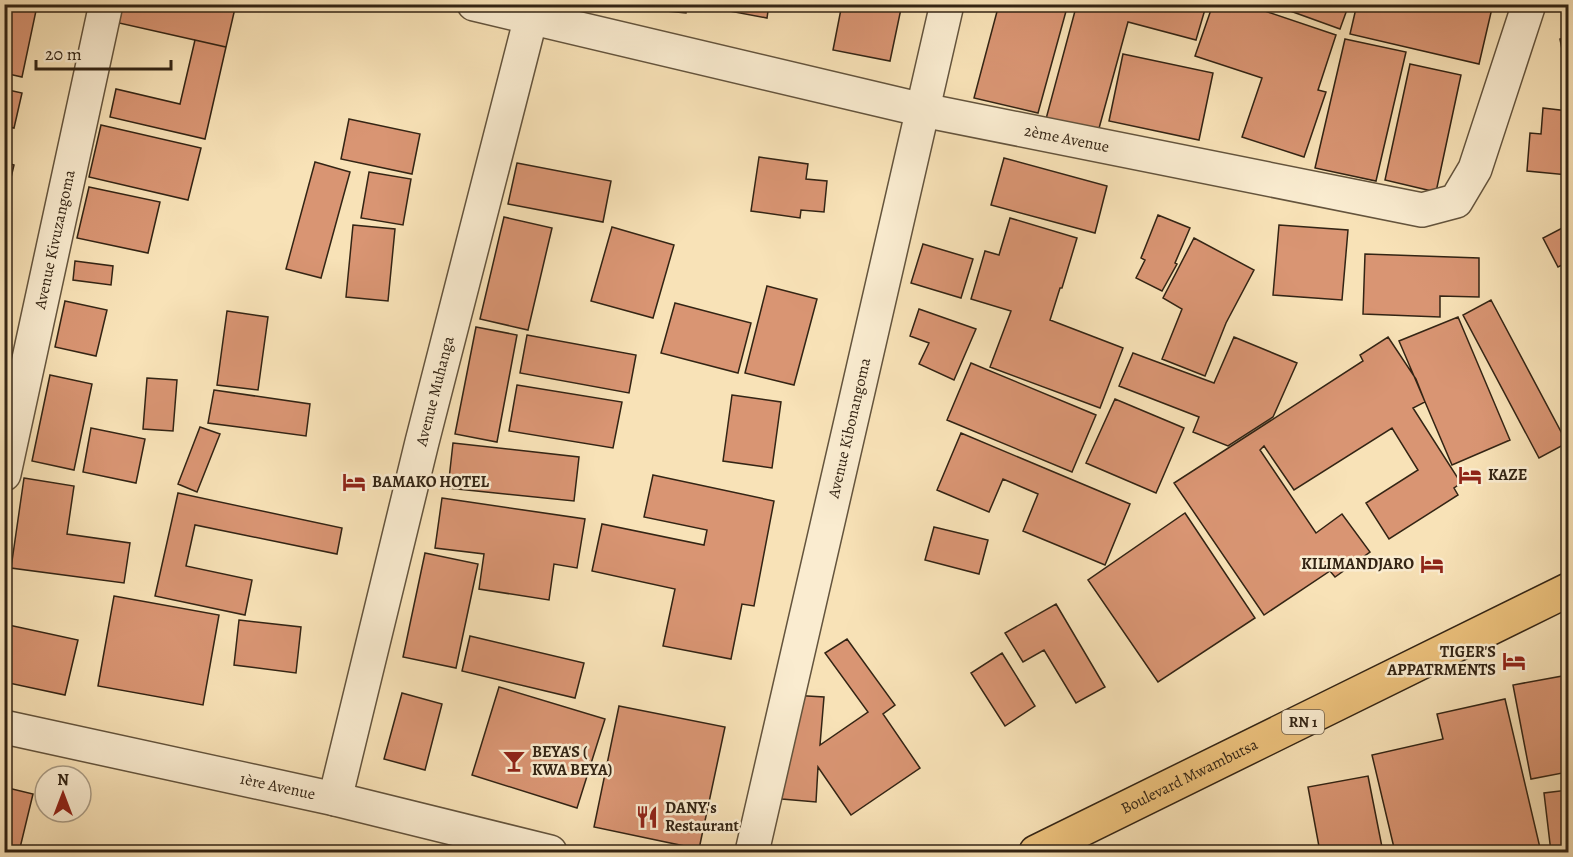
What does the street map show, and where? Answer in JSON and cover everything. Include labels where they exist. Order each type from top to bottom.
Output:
[{"type":"highway","name":"Boulevard Mwambutsa","points":[[1036,852],[1569,590]]},
{"type":"street","name":"Avenue Kivuzangoma","points":[[4,474],[106,4]]},
{"type":"street","name":"2ème Avenue","points":[[474,4],[542,14],[923,110],[1422,210],[1456,201],[1475,169],[1529,4]]},
{"type":"street","name":"Avenue Kibonangoma","points":[[752,852],[947,4]]},
{"type":"street","name":"Avenue Muhanga","points":[[335,799],[422,442],[542,14]]},
{"type":"street","name":"1ère Avenue","points":[[4,727],[335,799],[550,852]]},
{"type":"building","points":[[4,4],[37,6],[22,77],[4,73]]},
{"type":"building","points":[[123,4],[236,4],[226,47],[119,23]]},
{"type":"building","points":[[657,4],[687,4],[686,13],[656,10]]},
{"type":"building","points":[[713,4],[769,4],[767,18],[713,8]]},
{"type":"building","points":[[842,4],[902,4],[890,61],[833,50]]},
{"type":"building","points":[[999,4],[1068,4],[1038,113],[974,98]]},
{"type":"building","points":[[1074,4],[1200,4],[1206,6],[1196,40],[1128,22],[1098,132],[1046,119],[1075,11],[1072,11]]},
{"type":"building","points":[[1213,4],[1244,4],[1336,35],[1318,90],[1326,92],[1304,157],[1242,137],[1262,78],[1195,56]]},
{"type":"building","points":[[1284,4],[1349,4],[1340,29],[1282,8]]},
{"type":"building","points":[[1357,4],[1493,4],[1479,64],[1350,34]]},
{"type":"building","points":[[1568,37],[1568,80],[1560,39]]},
{"type":"building","points":[[1345,39],[1406,52],[1376,181],[1315,168]]},
{"type":"building","points":[[195,40],[226,47],[205,139],[110,117],[116,89],[180,104]]},
{"type":"building","points":[[1123,54],[1213,73],[1199,140],[1109,121]]},
{"type":"building","points":[[1410,64],[1461,75],[1436,192],[1385,180]]},
{"type":"building","points":[[4,89],[22,93],[14,128],[4,126]]},
{"type":"building","points":[[1543,108],[1568,111],[1568,175],[1527,171],[1530,133],[1541,134]]},
{"type":"building","points":[[349,119],[420,134],[412,174],[341,159]]},
{"type":"building","points":[[101,125],[201,148],[188,200],[89,177]]},
{"type":"building","points":[[759,157],[808,164],[806,179],[827,181],[824,212],[801,210],[800,218],[751,211]]},
{"type":"building","points":[[1004,158],[1107,186],[1095,233],[991,205]]},
{"type":"building","points":[[4,162],[14,165],[4,207]]},
{"type":"building","points":[[315,162],[350,172],[321,278],[286,269]]},
{"type":"building","points":[[517,163],[611,181],[603,222],[508,204]]},
{"type":"building","points":[[369,172],[411,179],[403,225],[361,218]]},
{"type":"building","points":[[89,187],[160,202],[148,253],[77,238]]},
{"type":"building","points":[[1158,215],[1190,228],[1175,263],[1177,264],[1162,291],[1136,278],[1145,260],[1141,258]]},
{"type":"building","points":[[504,217],[552,228],[528,330],[480,319]]},
{"type":"building","points":[[1010,218],[1077,238],[1050,320],[1123,348],[1100,408],[990,367],[1011,311],[971,299],[985,251],[999,255]]},
{"type":"building","points":[[353,225],[395,229],[388,301],[346,297]]},
{"type":"building","points":[[1279,225],[1348,230],[1342,300],[1273,295]]},
{"type":"building","points":[[1568,225],[1568,262],[1558,267],[1543,238]]},
{"type":"building","points":[[612,227],[674,245],[653,318],[591,301]]},
{"type":"building","points":[[1194,238],[1254,270],[1226,323],[1205,376],[1162,359],[1182,309],[1163,298]]},
{"type":"building","points":[[923,244],[973,259],[961,298],[911,283]]},
{"type":"building","points":[[1365,254],[1479,258],[1479,297],[1440,296],[1440,317],[1363,314]]},
{"type":"building","points":[[75,261],[113,266],[111,285],[73,280]]},
{"type":"building","points":[[767,286],[817,299],[794,385],[745,373]]},
{"type":"building","points":[[1491,300],[1567,443],[1539,458],[1463,315]]},
{"type":"building","points":[[65,301],[107,310],[96,356],[55,347]]},
{"type":"building","points":[[675,303],[751,323],[738,373],[661,353]]},
{"type":"building","points":[[919,309],[976,329],[954,380],[919,364],[929,343],[910,336]]},
{"type":"building","points":[[227,311],[268,317],[258,390],[217,385]]},
{"type":"building","points":[[1458,317],[1510,440],[1452,465],[1399,341]]},
{"type":"building","points":[[476,327],[517,335],[497,442],[455,434]]},
{"type":"building","points":[[527,335],[636,355],[629,393],[520,373]]},
{"type":"building","points":[[1234,337],[1297,363],[1273,417],[1228,446],[1193,432],[1199,417],[1119,386],[1133,353],[1214,383]]},
{"type":"building","points":[[1388,337],[1416,379],[1425,402],[1413,408],[1461,483],[1454,488],[1458,495],[1389,539],[1366,503],[1418,470],[1392,428],[1294,490],[1264,446],[1260,450],[1316,533],[1342,514],[1370,552],[1335,577],[1330,571],[1264,615],[1174,483],[1363,361],[1360,355]]},
{"type":"building","points":[[971,363],[1096,415],[1072,472],[947,420]]},
{"type":"building","points":[[50,375],[92,384],[74,470],[32,461]]},
{"type":"building","points":[[147,378],[177,380],[173,431],[143,429]]},
{"type":"building","points":[[517,385],[622,402],[613,448],[509,431]]},
{"type":"building","points":[[214,390],[310,404],[306,436],[208,423]]},
{"type":"building","points":[[732,395],[781,402],[772,468],[723,461]]},
{"type":"building","points":[[1115,399],[1184,428],[1156,493],[1086,463]]},
{"type":"building","points":[[200,427],[220,434],[197,492],[178,484]]},
{"type":"building","points":[[91,428],[145,439],[136,483],[83,472]]},
{"type":"building","points":[[961,433],[1130,504],[1105,565],[1023,531],[1038,494],[1003,479],[989,512],[937,490]]},
{"type":"building","points":[[453,443],[579,457],[574,501],[448,488]]},
{"type":"building","points":[[653,475],[774,501],[754,606],[742,604],[731,659],[663,646],[675,589],[592,571],[602,524],[704,545],[707,530],[644,517]]},
{"type":"building","points":[[24,478],[74,486],[67,534],[130,543],[124,583],[11,568]]},
{"type":"building","points":[[178,493],[342,528],[337,554],[195,525],[186,566],[252,580],[245,615],[155,596]]},
{"type":"building","points":[[442,498],[585,519],[577,568],[554,564],[549,600],[479,589],[484,554],[435,548]]},
{"type":"building","points":[[1185,513],[1255,618],[1158,682],[1088,580]]},
{"type":"building","points":[[934,527],[988,540],[979,574],[925,560]]},
{"type":"building","points":[[425,553],[478,564],[456,668],[403,657]]},
{"type":"building","points":[[114,596],[219,615],[203,705],[98,686]]},
{"type":"building","points":[[1056,604],[1105,687],[1076,703],[1044,650],[1023,662],[1005,633]]},
{"type":"building","points":[[239,620],[301,627],[296,673],[234,665]]},
{"type":"building","points":[[4,624],[78,640],[65,695],[4,682]]},
{"type":"building","points":[[470,636],[584,663],[575,698],[462,671]]},
{"type":"building","points":[[847,639],[895,705],[883,714],[920,768],[851,815],[818,767],[816,802],[782,799],[791,695],[824,697],[820,745],[868,712],[825,653]]},
{"type":"building","points":[[1002,653],[1035,706],[1005,726],[971,673]]},
{"type":"building","points":[[1568,675],[1568,772],[1531,779],[1513,685]]},
{"type":"building","points":[[499,687],[605,719],[577,808],[472,775]]},
{"type":"building","points":[[402,693],[442,704],[425,770],[384,759]]},
{"type":"building","points":[[1505,699],[1541,852],[1469,852],[1468,849],[1450,852],[1395,852],[1372,755],[1443,739],[1437,714]]},
{"type":"building","points":[[619,706],[725,727],[699,849],[594,827]]},
{"type":"building","points":[[1368,776],[1383,852],[1320,852],[1308,787]]},
{"type":"building","points":[[4,787],[33,794],[19,852],[4,852]]},
{"type":"building","points":[[1568,790],[1568,852],[1551,852],[1544,793]]},
{"type":"place","name":"KAZE","points":[[1470,475]]},
{"type":"place","name":"BAMAKO HOTEL","points":[[354,482]]},
{"type":"place","name":"KILIMANDJARO","points":[[1432,564]]},
{"type":"place","name":"TIGER'S APPATRMENTS","points":[[1514,661]]},
{"type":"place","name":"BEYA'S ( KWA BEYA)","points":[[514,761]]},
{"type":"place","name":"DANY's Restaurant","points":[[647,817]]}]
